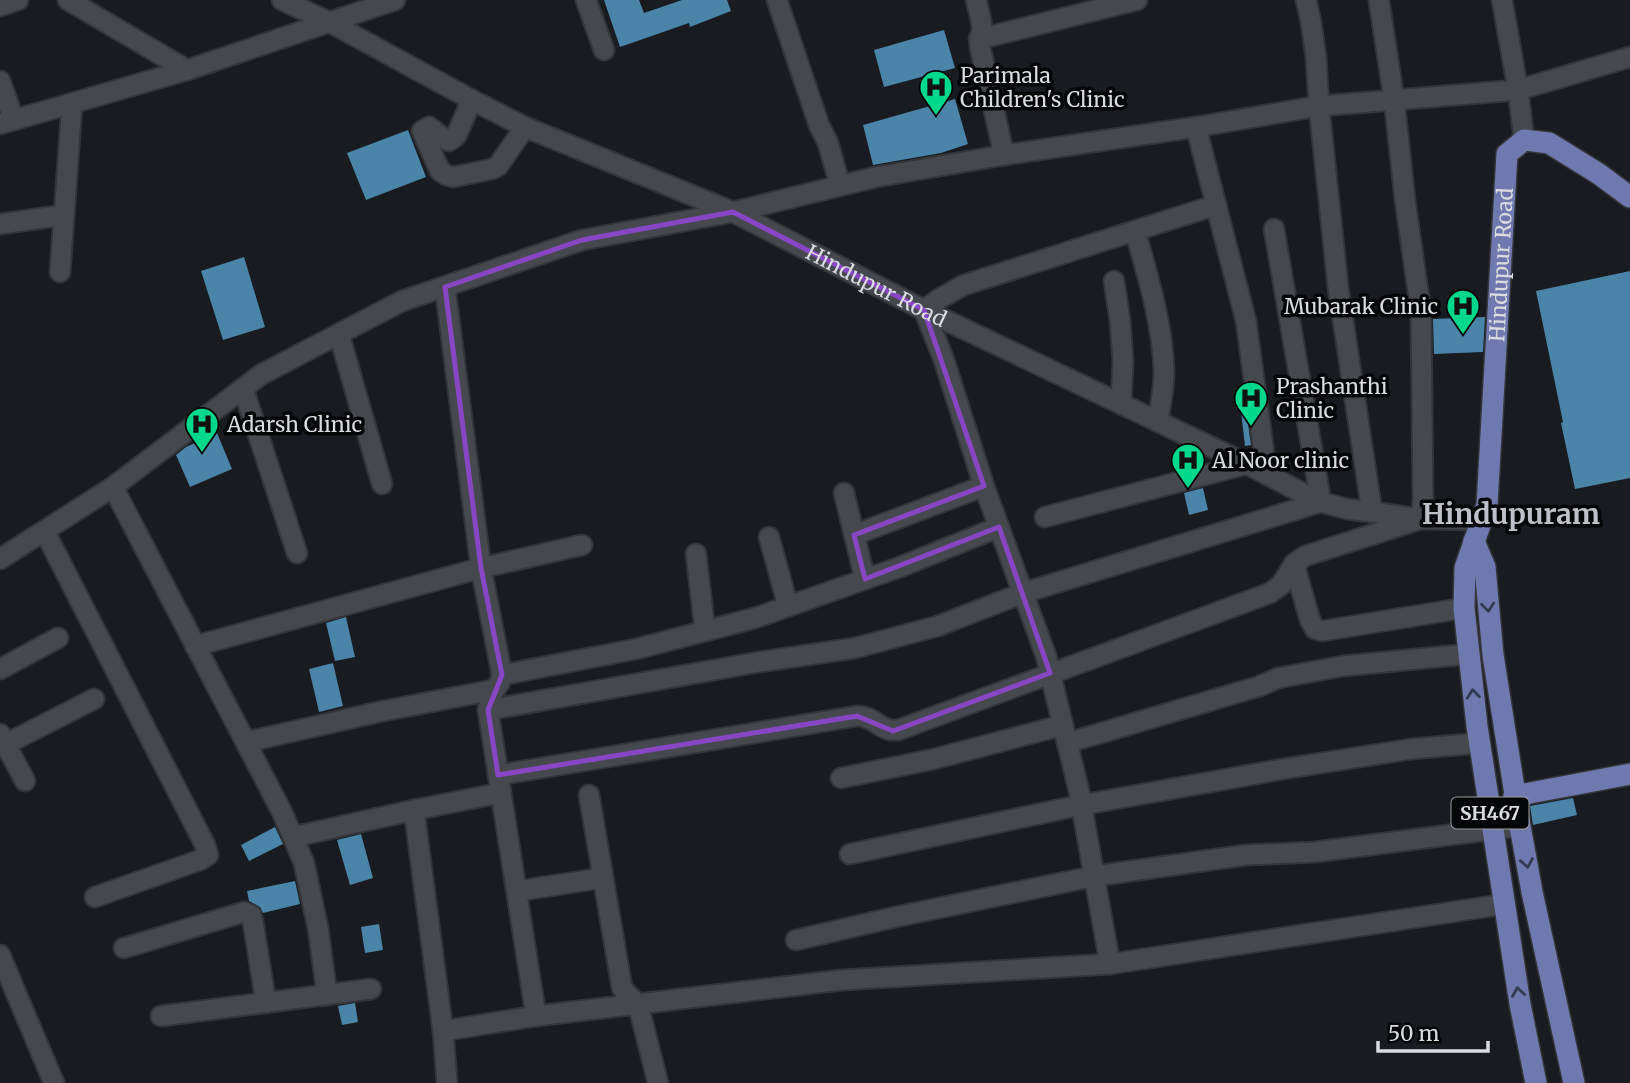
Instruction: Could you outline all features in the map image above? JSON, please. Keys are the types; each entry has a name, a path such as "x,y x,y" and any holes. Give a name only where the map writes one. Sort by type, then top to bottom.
{"main road":[{"path":"1524,140 1549,142 1630,197"},
{"name":"Hindupur Road","path":"1474,541 1487,505 1507,154 1524,140"},
{"name":"SH467","path":"1474,541 1465,568 1464,608 1479,743 1520,1004 1536,1083"},
{"name":"SH467","path":"1474,541 1485,567 1493,655 1514,796 1574,1083"},
{"path":"1514,796 1630,774"}],"street":[{"path":"0,6 18,0"},
{"path":"68,0 187,70"},
{"name":"Hindupur Road","path":"282,0 331,23 525,127 733,212 924,310 1321,502 1347,509 1421,519 1482,520"},
{"path":"0,81 7,122 187,70 395,0"},
{"path":"586,0 604,50"},
{"path":"777,0 840,185"},
{"path":"976,0 982,32 979,39 1004,155"},
{"path":"979,39 1137,0"},
{"path":"1306,0 1316,57 1338,287 1373,512"},
{"path":"1502,0 1524,140"},
{"path":"293,837 414,810 499,784 857,716 864,715 893,731 1270,593 1281,585 1294,564 1305,556 1421,519 1421,313 1379,1"},
{"path":"0,559 113,487 262,374 402,301 582,240 733,212 876,177 1004,155 1319,106 1518,90 1630,57"},
{"path":"472,100 453,140 446,140 429,127 422,131 440,171 446,175 453,177 498,166 525,127"},
{"path":"60,272 72,104"},
{"path":"1196,127 1245,321 1267,475"},
{"path":"1110,964 1081,804 1050,673 984,486 944,360 924,310 964,285 1216,205"},
{"path":"0,224 64,215"},
{"path":"488,710 746,664 855,649 937,626 1023,593 1321,502 1274,229"},
{"path":"1135,231 1153,297 1162,344 1164,377 1158,422"},
{"path":"1114,281 1121,321 1121,404"},
{"path":"445,287 498,683 488,710 536,1016"},
{"path":"339,334 382,484"},
{"path":"243,388 298,553"},
{"path":"1045,517 1247,464"},
{"path":"854,535 984,486"},
{"path":"113,487 282,812 304,863 318,928 327,995"},
{"path":"844,493 865,579"},
{"path":"246,742 498,683 755,618 900,567 999,527"},
{"path":"45,531 208,855 95,897"},
{"path":"769,537 788,606"},
{"path":"195,646 481,568 582,545"},
{"path":"696,554 705,631"},
{"path":"1294,564 1310,620 1315,629 1322,631 1464,608"},
{"path":"0,669 58,638"},
{"path":"841,778 1065,734 1260,686 1278,678 1343,666 1469,654"},
{"path":"25,781 3,738 94,699"},
{"path":"850,854 1081,804 1410,749 1479,743"},
{"path":"589,795 622,988 638,1004 658,1083"},
{"path":"414,810 443,1031 447,1083"},
{"path":"796,940 1095,876 1246,855 1315,852 1520,826"},
{"path":"517,891 603,877"},
{"path":"443,1031 536,1016 842,980 1110,964 1505,904"},
{"path":"124,948 244,912 251,915 253,922 265,1003"},
{"path":"0,955 54,1083"},
{"path":"161,1016 371,989"}],"highlighted area":[{"path":"733,212 924,310 984,486 854,535 865,579 999,527 1050,673 893,731 857,716 498,775 488,710 502,675 481,568 445,287 582,240"}],"building":[{"path":"604,0 639,0 644,13 682,0 727,0 731,11 690,27 689,23 620,47"},
{"path":"944,30 955,68 884,87 874,50"},
{"path":"955,99 968,144 941,153 873,165 863,125"},
{"path":"408,130 426,177 366,200 347,153"},
{"path":"244,257 265,327 223,340 201,271"},
{"path":"1630,271 1630,478 1575,489 1536,291"},
{"path":"1485,317 1483,352 1434,354 1433,319"},
{"path":"1246,410 1251,445 1245,446 1241,411"},
{"path":"217,433 232,469 190,487 176,455 186,447"},
{"path":"1203,488 1208,510 1189,515 1184,493"},
{"path":"346,617 355,657 335,661 326,623"},
{"path":"333,663 343,706 319,712 309,669"},
{"path":"1573,798 1577,815 1533,825 1530,806"},
{"path":"275,827 283,844 249,861 241,845"},
{"path":"361,834 373,878 350,885 337,840"},
{"path":"295,881 300,904 263,913 260,907 249,901 247,891"},
{"path":"379,924 383,950 365,953 361,927"},
{"path":"355,1003 358,1022 342,1025 338,1006"}],"place":[{"name":"Parimala Children's Clinic","path":"936,117"},
{"name":"Mubarak Clinic","path":"1463,336"},
{"name":"Prashanthi Clinic","path":"1251,428"},
{"name":"Adarsh Clinic","path":"202,454"},
{"name":"Al Noor clinic","path":"1188,490"}],"district":[{"name":"Hindupuram","path":"1511,514"}]}
